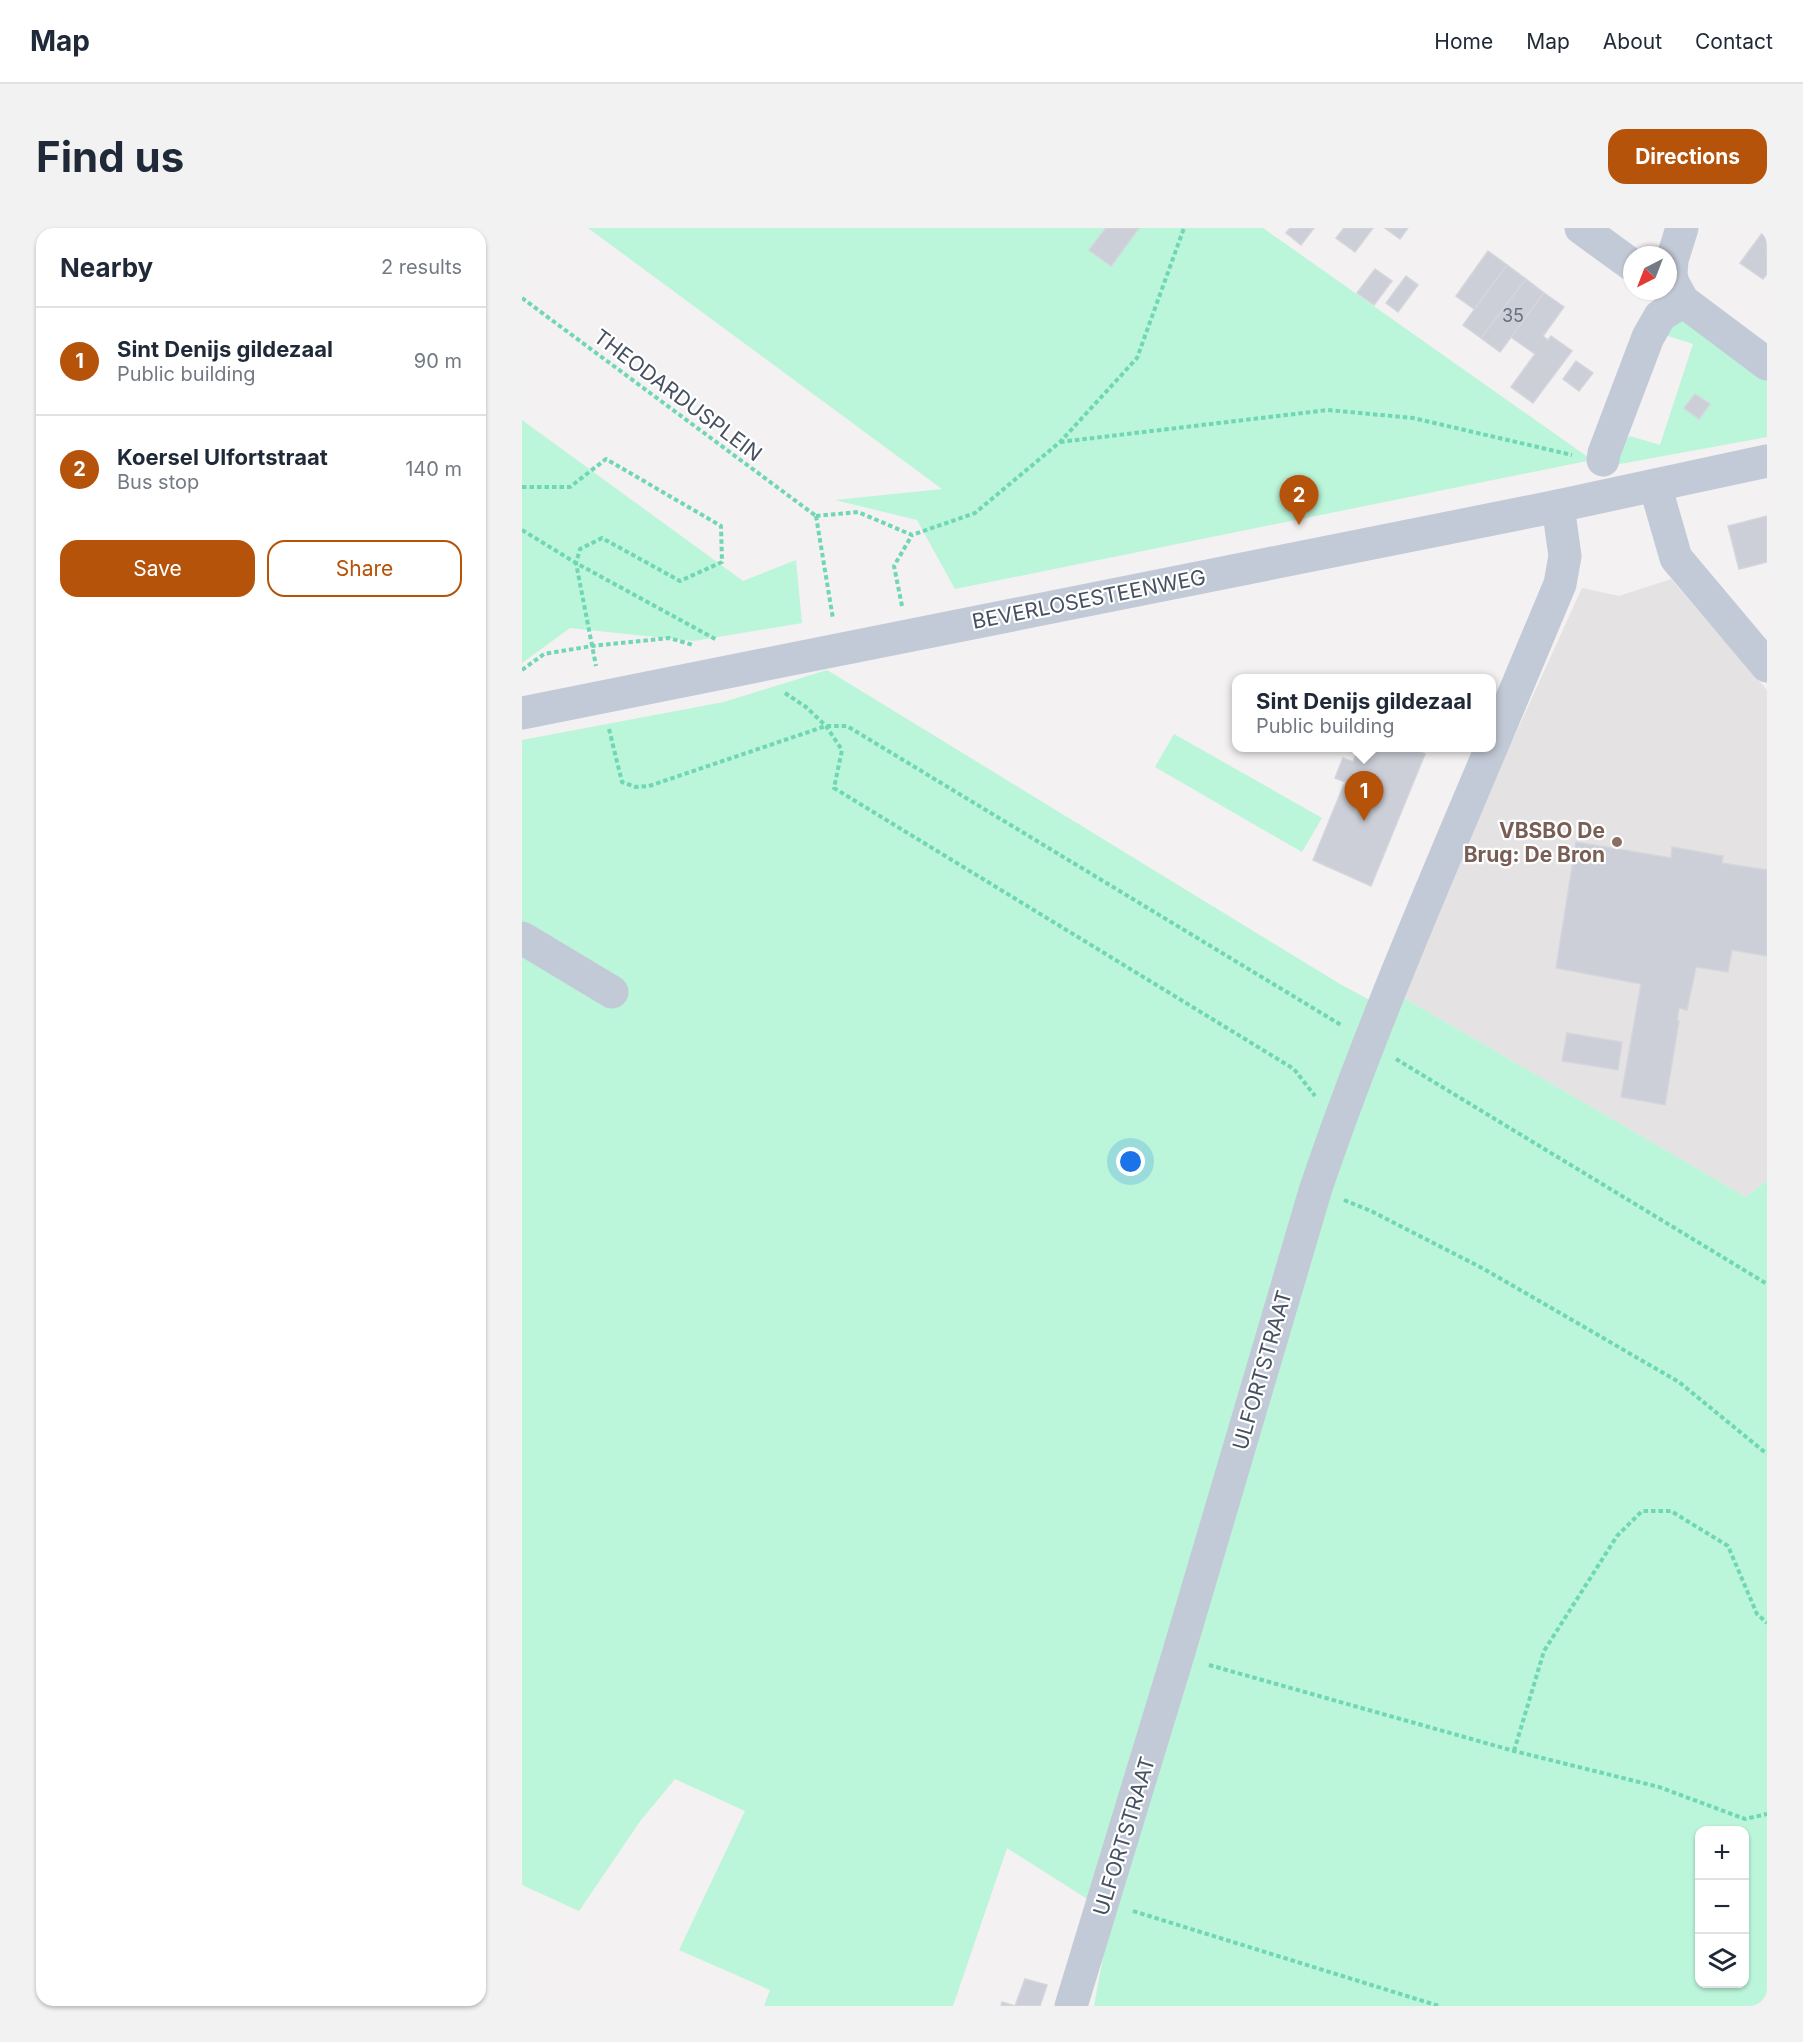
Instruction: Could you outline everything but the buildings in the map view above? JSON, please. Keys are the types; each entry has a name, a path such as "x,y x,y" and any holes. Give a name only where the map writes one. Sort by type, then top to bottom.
{"street":[{"path":"1581,228 1623,258"},
{"path":"1676,246 1682,228"},
{"path":"1677,286 1767,364"},
{"path":"1603,460 1648,337 1667,300"},
{"name":"BEVERLOSESTEENWEG","path":"522,713 1557,506 1767,461"},
{"path":"1655,485 1676,558 1767,666"},
{"name":"ULFORTSTRAAT","path":"1496,735 1560,584 1565,556 1557,506"},
{"name":"ULFORTSTRAAT","path":"1071,2006 1316,1188 1369,1042 1489,752"},
{"path":"522,938 612,992"}],"path":[{"path":"908,635 894,566 912,535 975,513 1060,442 1137,358 1184,228"},
{"name":"THEODARDUSPLEIN","path":"522,298 816,516"},
{"path":"1060,442 1328,410 1413,418 1569,455 1603,460"},
{"path":"522,487 570,487 606,459 721,526 722,562 680,581 602,538 580,549 576,563 592,646"},
{"path":"834,628 816,516 858,512 912,535"},
{"path":"522,530 576,563 722,643"},
{"path":"522,670 544,654 592,646 669,638 699,646"},
{"path":"761,664 774,677 779,690 806,707 826,726 842,750 834,788 1294,1070 1338,1125"},
{"path":"601,696 622,783 636,787 649,786 826,726 847,726 1767,1284"},
{"path":"1316,1188 1371,1211 1484,1269 1679,1382 1767,1454"},
{"path":"1514,1751 1544,1651 1617,1536 1642,1511 1671,1510 1728,1546 1757,1614 1767,1623"},
{"path":"1178,1655 1514,1751 1659,1787 1745,1819 1767,1814"},
{"path":"1104,1900 1439,2006"}],"shaded area":[{"name":"VBSBO De Brug: De Bron","path":"1671,579 1767,690 1767,1180 1746,1197 1397,994 1582,588 1619,596"}],"green space":[{"path":"588,228 1263,228 1592,460 955,589 917,520 835,500 942,489"},
{"path":"1682,320 1767,381 1767,437 1620,464 1612,462 1611,452 1630,436 1660,445 1693,344 1662,334"},
{"path":"522,420 743,581 796,560 802,623 694,641 570,628 522,663"},
{"path":"827,670 1340,984 1390,1011 1397,994 1746,1197 1767,1180 1767,2006 1094,2006 1111,1914 1007,1848 953,2006 764,2006 770,1990 679,1950 745,1811 675,1779 641,1820 579,1911 522,1885 522,740 724,702"},
{"path":"1174,734 1322,818 1302,852 1155,767"}],"place":[{"name":"Koersel Ulfortstraat","path":"1299,525"},
{"name":"Sint Denijs gildezaal","path":"1364,821"},
{"name":"VBSBO De Brug: De Bron","path":"1617,842"}]}
